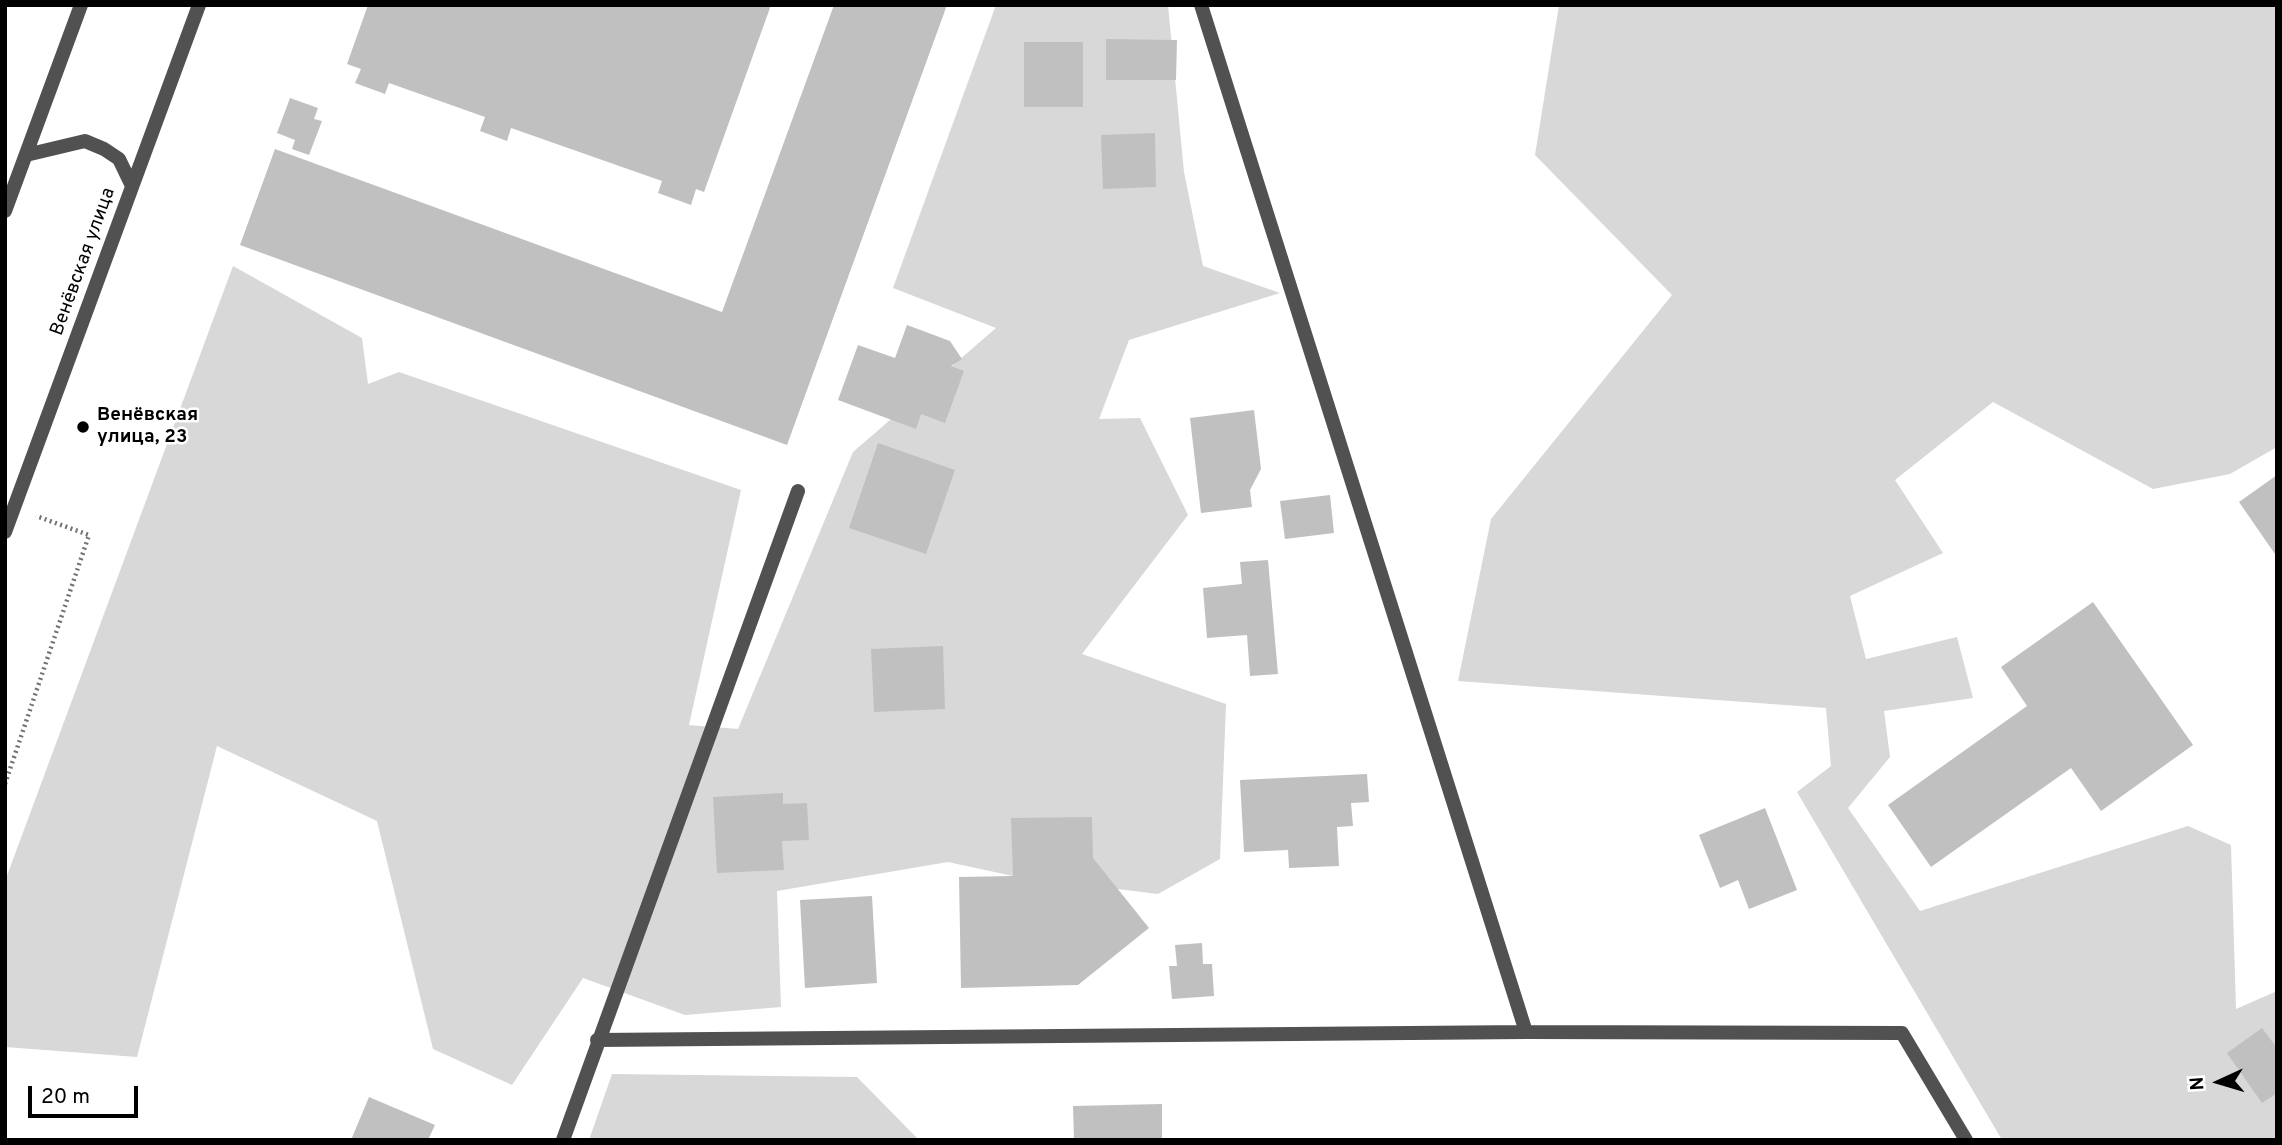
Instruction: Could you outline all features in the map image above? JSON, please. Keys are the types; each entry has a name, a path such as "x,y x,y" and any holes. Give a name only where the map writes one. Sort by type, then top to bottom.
{"street":[{"path":"5,211 81,5"},
{"name":"Венёвская улица","path":"5,532 199,5"},
{"path":"1201,5 1526,1032"},
{"path":"26,155 85,141 119,159 132,186"},
{"path":"563,1140 798,491"},
{"path":"597,1041 1526,1032 1902,1033 1966,1140"}],"path":[{"path":"5,784 89,534 14,509"}],"shaded area":[{"path":"996,5 1168,5 1184,172 1203,266 1280,293 1129,340 1099,419 1140,418 1188,515 1082,654 1226,704 1220,859 1158,894 1013,876 948,862 777,891 781,1007 685,1015 583,978 512,1085 433,1049 377,821 217,746 137,1057 5,1047 5,881 233,266 362,338 368,384 399,372 741,490 689,725 738,729 853,452 996,328 893,288"},
{"path":"1559,5 2277,5 2277,447 2230,474 2153,489 1993,402 1895,480 1943,553 1850,596 1866,659 1957,637 1973,698 1884,711 1890,757 1848,808 1920,911 2188,826 2231,845 2236,1009 2277,991 2277,1140 2002,1140 1797,792 1831,766 1826,708 1458,681 1491,519 1672,295 1535,155"},
{"path":"612,1074 857,1077 919,1140 589,1140"}],"building":[{"path":"368,5 771,5 704,192 696,189 691,205 658,193 662,181 511,128 507,141 480,131 485,117 389,83 385,94 355,83 361,69 347,64"},
{"path":"834,5 947,5 787,445 240,245 275,149 722,312"},
{"path":"1106,39 1177,40 1176,80 1106,80"},
{"path":"1024,42 1083,42 1083,107 1024,107"},
{"path":"290,98 318,108 314,119 322,121 309,155 292,149 295,140 277,133"},
{"path":"1155,133 1156,187 1103,189 1101,135"},
{"path":"907,325 950,341 962,359 951,366 964,371 945,423 921,414 916,429 838,400 858,345 895,358"},
{"path":"1254,410 1261,469 1250,490 1252,507 1201,513 1190,418"},
{"path":"878,443 955,470 926,554 849,528"},
{"path":"2277,475 2277,557 2239,502"},
{"path":"1330,495 1334,533 1285,539 1280,501"},
{"path":"1268,560 1278,674 1250,676 1247,635 1207,638 1203,588 1242,584 1240,562"},
{"path":"2093,602 2193,745 2101,811 2071,768 1931,867 1888,805 2027,706 2001,667"},
{"path":"943,646 945,709 874,712 871,649"},
{"path":"1367,774 1369,802 1351,803 1353,826 1337,827 1339,866 1289,868 1288,850 1244,852 1240,780"},
{"path":"783,793 783,804 807,803 809,840 782,841 784,870 717,873 713,797"},
{"path":"1765,808 1797,890 1749,909 1738,880 1720,888 1699,835"},
{"path":"1092,817 1093,858 1149,928 1078,985 961,988 959,877 1013,876 1011,818"},
{"path":"872,896 877,983 805,988 800,900"},
{"path":"1202,943 1203,964 1212,964 1214,996 1172,999 1169,966 1177,966 1175,945"},
{"path":"2262,1028 2277,1048 2277,1093 2262,1103 2227,1053"},
{"path":"369,1097 435,1125 428,1140 351,1140"},
{"path":"1162,1104 1162,1140 1074,1140 1073,1106"}],"place":[{"name":"Венёвская улица, 23","path":"83,427"}]}
